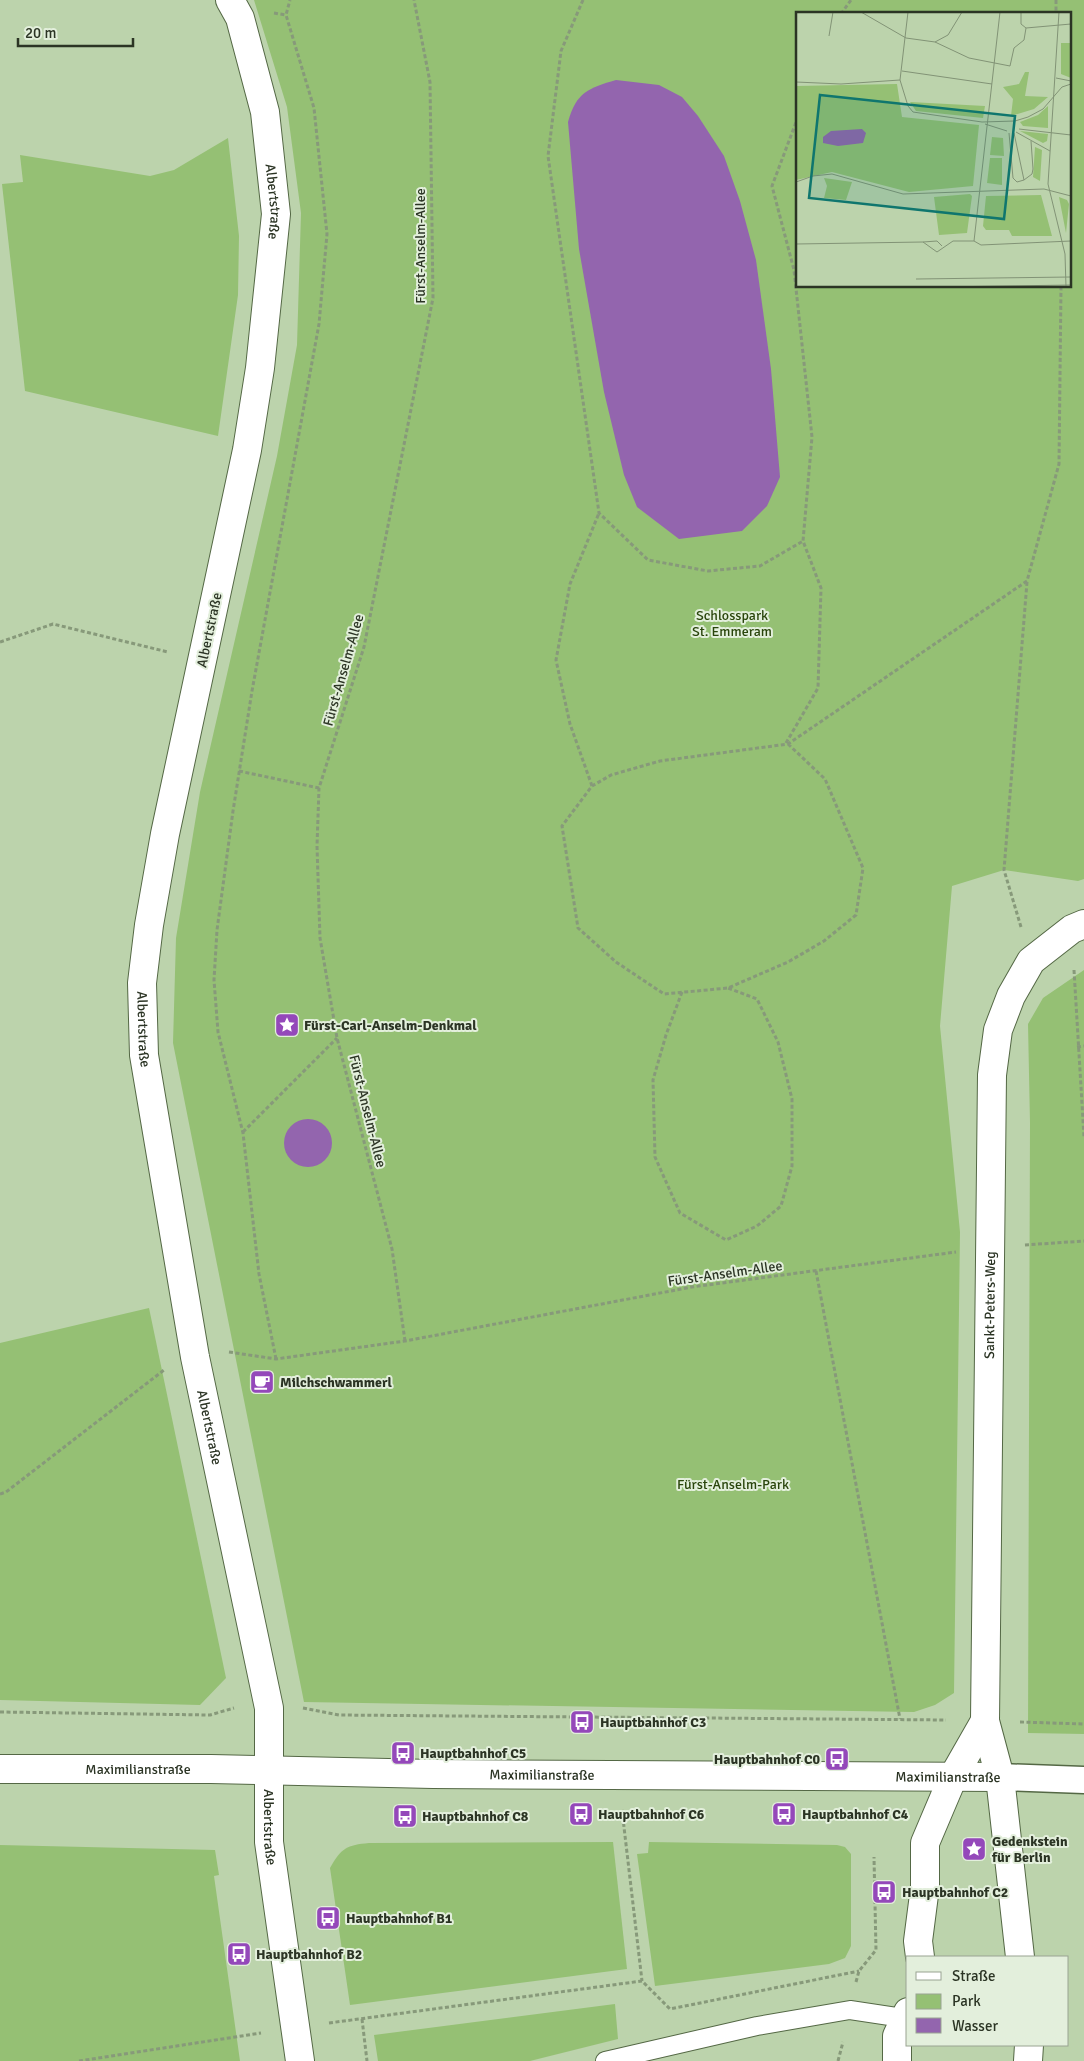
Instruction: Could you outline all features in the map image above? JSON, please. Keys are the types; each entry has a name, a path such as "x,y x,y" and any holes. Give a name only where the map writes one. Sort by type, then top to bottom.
{"street":[{"name":"Albertstraße","path":"230,0 240,18 265,112 276,214 261,358 247,450 165,834 149,925 142,983 144,1055 195,1357 269,1708 269,1842 300,2061"},
{"name":"Sankt-Peters-Weg","path":"1020,1956 1000,1777 985,1721 992,1075 998,1030 1011,996 1031,961 1078,927"},
{"name":"Sankt-Peters-Weg","path":"920,1956 918,1940 925,1887 925,1843 952,1777 985,1721"},
{"name":"Maximilianstraße","path":"0,1769 268,1770 432,1774 1000,1777 1084,1780"},
{"path":"897,2061 897,2036 905,2015"},
{"path":"1028,2061 1029,2046"}],"lane":[{"path":"605,2061 757,2026 850,2010 905,2015"}],"path":[{"path":"276,1359 260,1274 243,1133 218,1032 214,980 217,930 239,771 320,324 327,234 314,108 286,14 290,0"},
{"name":"Fürst-Anselm-Allee","path":"405,1341 392,1249 337,1038 320,938 317,846 319,788 364,647 433,298 430,82 414,0"},
{"path":"582,0 561,50 548,156 598,513 570,584 556,660 570,724 592,786"},
{"path":"842,12 851,0"},
{"path":"787,744 818,688 821,588 803,541 812,437 794,270 772,186 796,122"},
{"path":"1031,961 1004,870 1027,581 1059,464 1061,288"},
{"path":"598,513 648,560 708,571 760,566 803,541"},
{"path":"787,744 825,779 860,860 863,868 856,915 824,941 788,962 728,988 664,994 616,962 578,928 562,826 592,786 611,775 660,761 787,744 1027,581"},
{"path":"0,642 52,624 202,661"},
{"path":"239,771 319,788"},
{"path":"1078,927 1077,1047 1084,1136"},
{"path":"682,992 666,1035 653,1080 655,1157 680,1213 726,1240 757,1226 781,1206 792,1166 792,1099 778,1042 757,999 728,988"},
{"path":"243,1133 337,1038"},
{"path":"1077,1047 1084,1046"},
{"name":"Fürst-Anselm-Allee","path":"231,1352 276,1359 405,1341 692,1288 990,1247 1084,1241"},
{"path":"816,1271 900,1719"},
{"path":"0,1494 6,1492 162,1371 195,1357"},
{"path":"0,1712 210,1715 232,1708 303,1708 339,1715 900,1719 1084,1724"},
{"path":"624,1831 642,1982 670,2010 859,1971"},
{"path":"838,2061 859,1971 876,1950 874,1856"},
{"path":"79,2061 296,2028 642,1982"},
{"path":"362,2019 368,2061"}],"green space":[{"path":"254,0 1084,0 1084,879 1078,881 1004,870 952,886 940,1026 960,1232 954,1693 935,1705 914,1712 304,1702 173,1043 176,938 200,792 277,456 297,345 301,213 287,107"},
{"path":"228,138 239,236 238,295 218,436 25,391 2,184 23,182 20,155 150,176 174,170"},
{"path":"1084,970 1084,1734 1028,1733 1030,1123 1028,1024 1043,998"},
{"path":"149,1308 226,1678 200,1705 0,1700 0,1343"},
{"path":"613,1842 627,1969 350,2005 330,1868 345,1849 369,1843"},
{"path":"649,1842 837,1845 845,1847 851,1854 851,1946 845,1958 829,1964 655,1986 637,1854 648,1853"},
{"path":"0,1845 215,1850 219,1875 214,1876 240,2061 0,2061"},
{"path":"615,2004 618,2039 530,2061 378,2061 374,2035"}],"water":[{"path":"616,80 659,85 682,97 698,116 724,156 740,201 756,260 771,369 780,477 767,506 742,531 679,539 637,507 624,475 604,392 579,249 568,122 575,104 585,93"},
{"path":"303,1119 313,1119 325,1126 332,1138 332,1148 325,1160 313,1167 303,1167 295,1163 288,1156 284,1148 284,1138 288,1130 295,1123"}],"place":[{"name":"Fürst-Carl-Anselm-Denkmal","path":"287,1025"},
{"name":"Milchschwammerl","path":"262,1382"},
{"name":"Hauptbahnhof C3","path":"582,1722"},
{"name":"Hauptbahnhof C5","path":"403,1753"},
{"name":"Hauptbahnhof C0","path":"837,1759"},
{"name":"Hauptbahnhof C6","path":"581,1814"},
{"name":"Hauptbahnhof C4","path":"784,1814"},
{"name":"Hauptbahnhof C8","path":"405,1816"},
{"name":"Gedenkstein für Berlin","path":"974,1849"},
{"name":"Hauptbahnhof C2","path":"884,1892"},
{"name":"Hauptbahnhof B1","path":"328,1918"},
{"name":"Hauptbahnhof B2","path":"239,1954"}],"park label":[{"name":"Schlosspark St. Emmeram","path":"732,624"},
{"name":"Fürst-Anselm-Park","path":"733,1484"}]}
